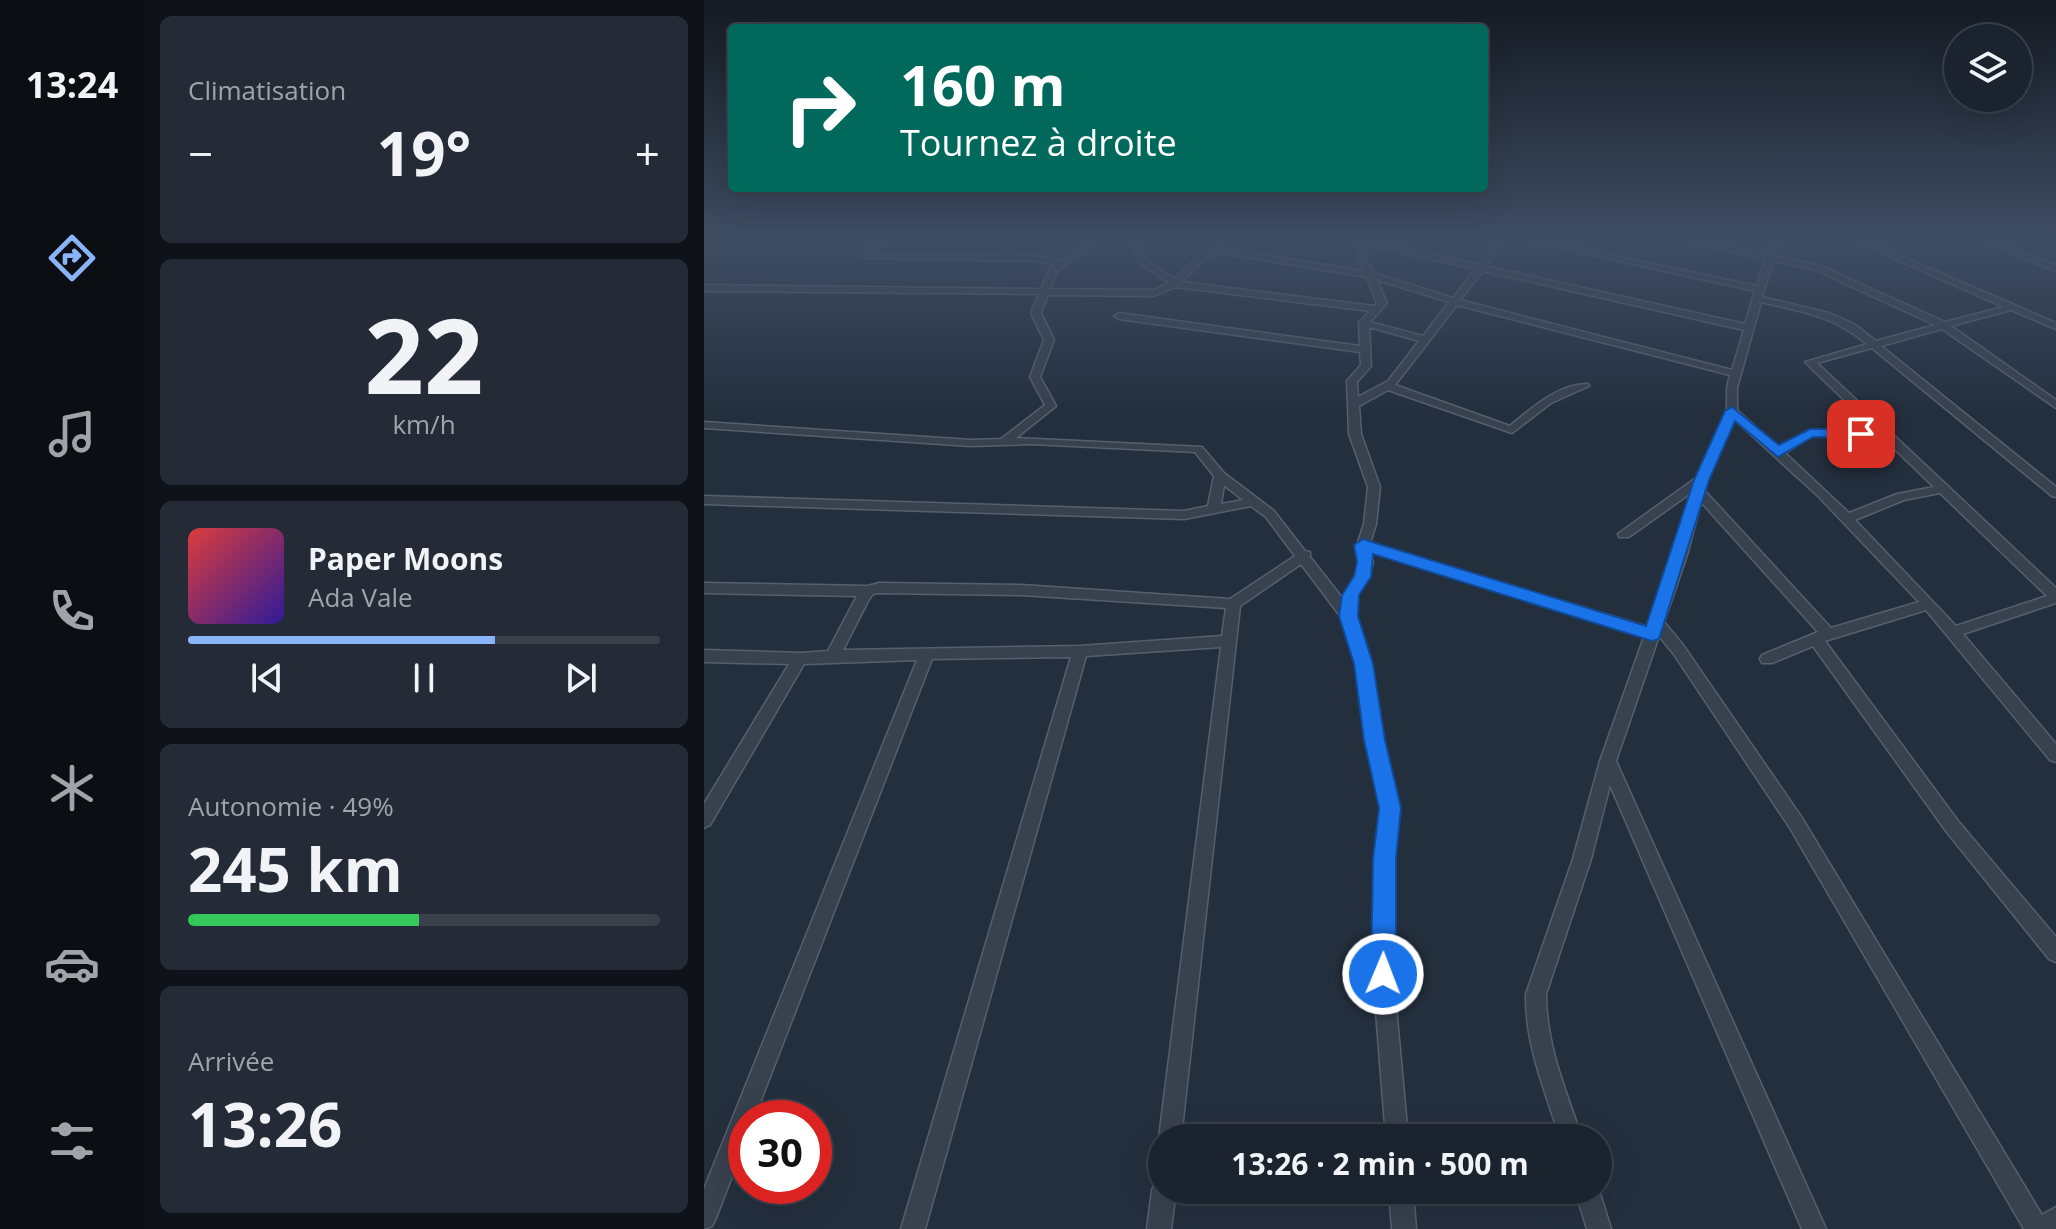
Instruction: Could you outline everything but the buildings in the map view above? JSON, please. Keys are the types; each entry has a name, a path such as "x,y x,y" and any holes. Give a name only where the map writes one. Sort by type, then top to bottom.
{"street":[{"path":"1005,441 1051,406 1035,377 1049,340 1036,313 1041,298"},
{"path":"1291,298 1375,309"},
{"path":"1348,616 1350,595 1362,577 1366,562 1363,545 1370,524 1374,487 1355,434 1352,381 1366,366 1364,323 1382,303 1379,298"},
{"path":"1446,298 1737,374"},
{"path":"1352,405 1387,386 1456,298"},
{"path":"1607,298 1750,328"},
{"path":"1567,1124 1539,1033 1536,994 1582,859 1608,761 1700,485 1732,411 1732,388 1759,298"},
{"path":"1774,298 1851,326 2056,493"},
{"path":"1885,298 1943,325 2056,405"},
{"path":"1992,298 2054,326"},
{"path":"1954,632 2056,597 1810,362 2012,307"},
{"path":"2039,318 2056,311"},
{"path":"1119,316 1366,350"},
{"path":"1364,323 1425,340"},
{"path":"1387,386 1512,430 1547,401 1584,386"},
{"path":"1732,411 1848,518 1954,632 2056,755"},
{"path":"704,425 971,443 1005,441 1190,447 1203,452 1220,476 1270,514 1305,555 1348,616 1364,664 1374,740 1390,808 1385,859 1383,974 1396,1124"},
{"path":"1778,452 1810,433 1868,433 1875,426"},
{"path":"1214,509 1220,476"},
{"path":"1624,534 1700,485"},
{"path":"1700,485 1822,636 1952,826 2056,952"},
{"path":"1848,518 1901,497 1942,489"},
{"path":"704,500 1184,515 1252,502"},
{"path":"1363,545 1654,629 1678,649 1796,823 2039,1229 2056,1219"},
{"path":"704,588 1021,590 1233,604 1305,555"},
{"path":"833,656 868,591"},
{"path":"1172,1124 1233,604"},
{"path":"1767,659 1822,636 1929,604"},
{"path":"704,656 751,654 798,661 833,656 1080,651 1230,641"},
{"path":"913,1229 1080,651"},
{"path":"704,1218 927,654"},
{"path":"704,820 798,661"},
{"path":"1608,761 1814,1229"},
{"path":"1159,1229 1162,1204"},
{"path":"1402,1204 1404,1229"},
{"path":"1591,1204 1599,1229"}],"route":[{"path":"1383,974 1385,859 1390,808 1374,740 1364,664 1348,616 1350,595 1362,577 1366,562 1363,545 1652,634 1680,555 1701,480 1732,411 1778,452 1810,433 1861,434"}]}
